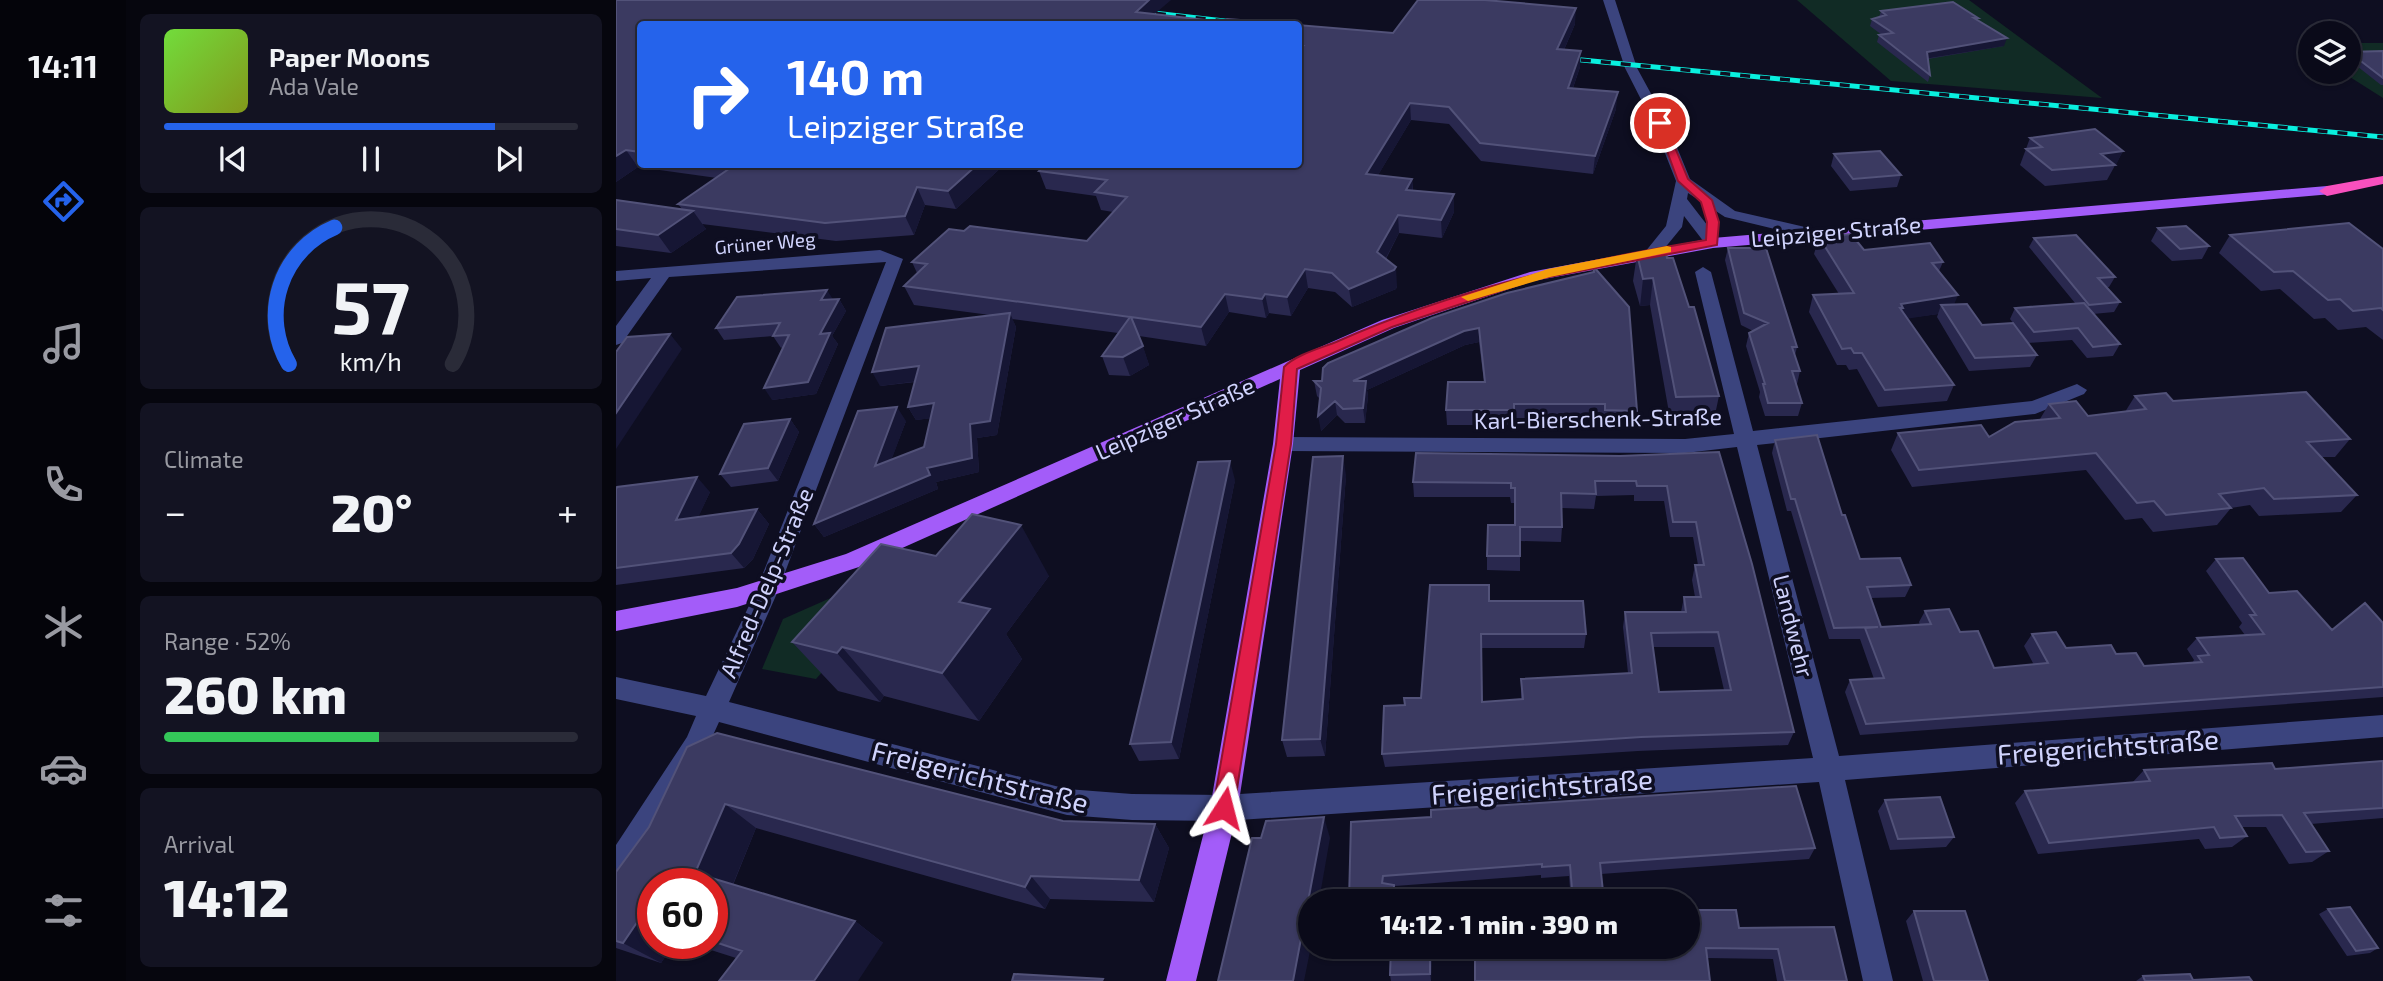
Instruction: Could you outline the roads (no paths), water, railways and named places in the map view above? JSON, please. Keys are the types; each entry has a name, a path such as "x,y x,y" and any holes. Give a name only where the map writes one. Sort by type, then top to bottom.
{"highway":[{"path":"2327,191 2383,183"}],"main road":[{"name":"Leipziger Straße","path":"616,621 675,613 767,591 869,555 1388,324 1530,277 1653,252 1713,243 2327,191"},
{"path":"1181,981 1224,808 1283,444 1291,367"}],"street":[{"path":"1609,0 1631,68 1660,123 1684,181 1706,200 1743,218 1812,233"},
{"path":"1653,252 1675,227 1684,181"},
{"path":"1679,199 1713,243"},
{"path":"1706,200 1713,222 1713,243"},
{"name":"Grüner Weg","path":"616,276 880,256 895,259 889,280"},
{"path":"616,339 664,272"},
{"name":"Landwehr","path":"1703,272 1829,769 1878,981"},
{"name":"Alfred-Delp-Straße","path":"616,872 696,745 713,709 767,591 889,280"},
{"name":"Karl-Bierschenk-Straße","path":"1283,444 1677,446 2035,407 2077,390"},
{"path":"616,688 713,709"},
{"name":"Freigerichtstraße","path":"713,709 1067,802 1094,806 1224,808 1829,769 2383,726"}],"railway":[{"path":"1136,11 1224,21"},
{"path":"1561,58 2383,137"}]}
